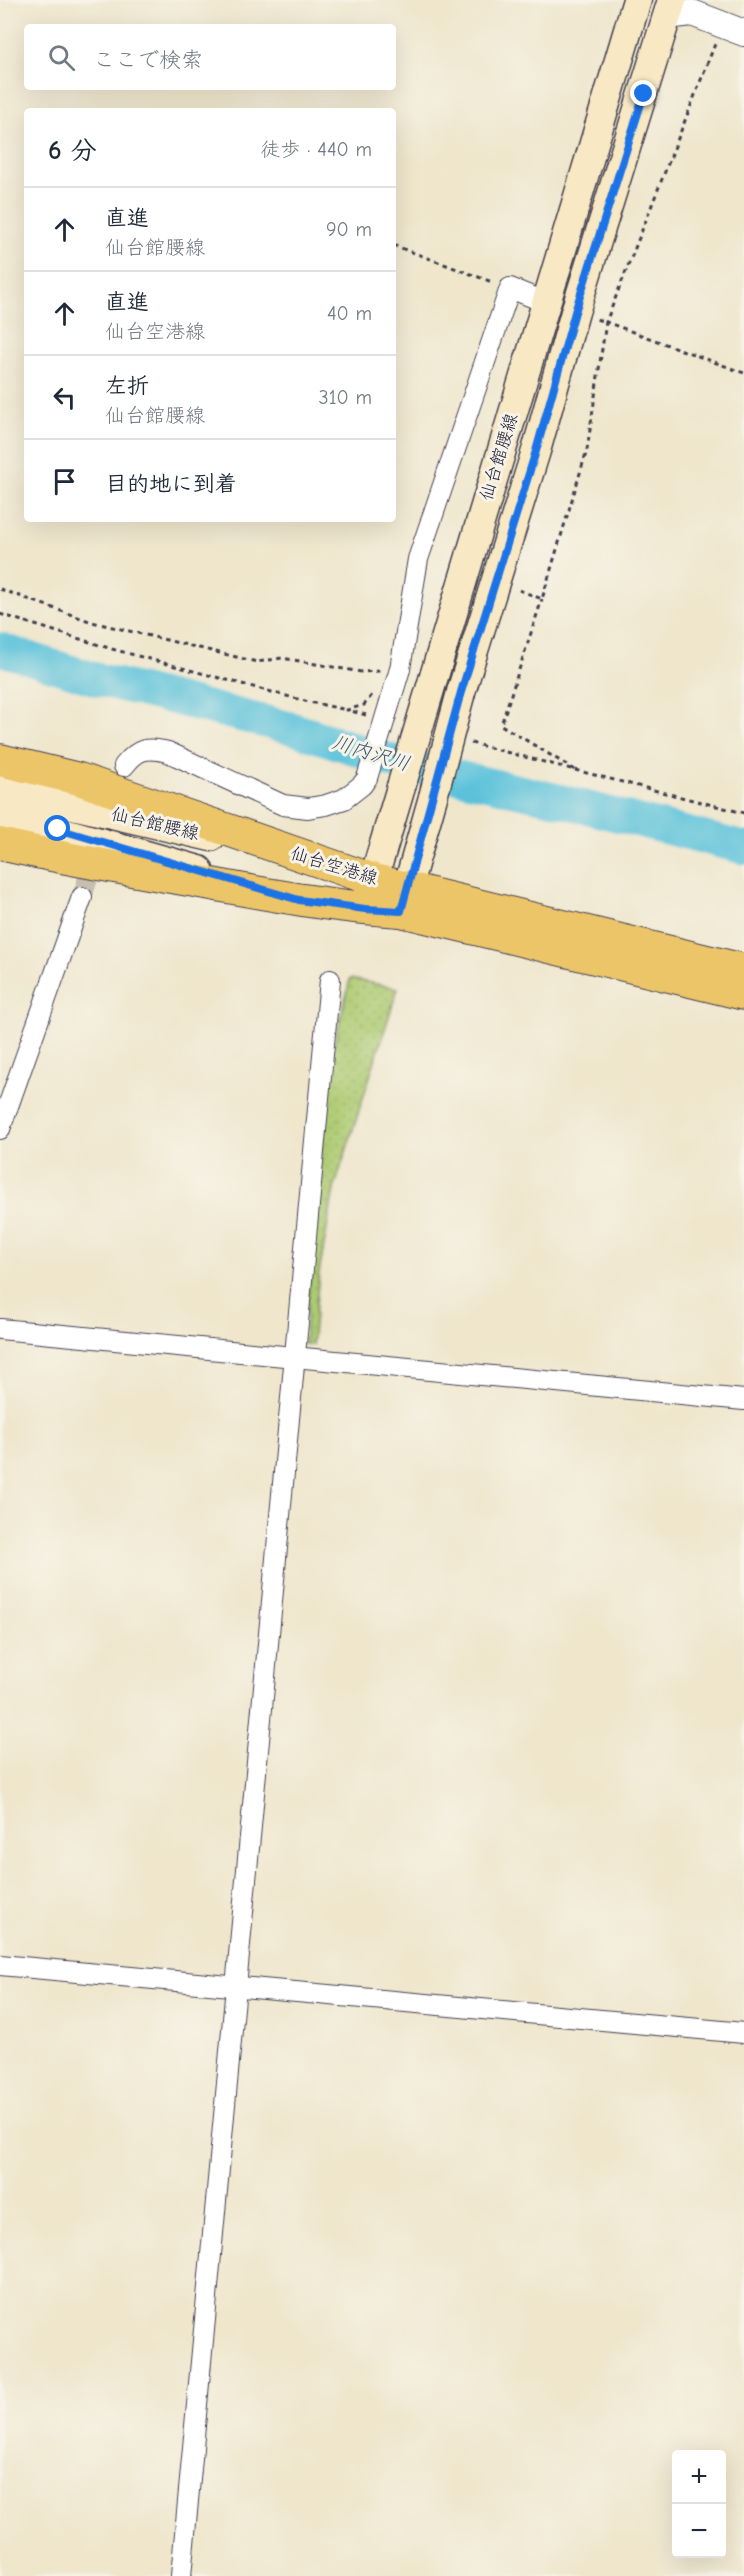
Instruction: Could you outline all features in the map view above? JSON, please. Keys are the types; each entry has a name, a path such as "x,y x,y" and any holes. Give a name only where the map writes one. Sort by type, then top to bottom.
{"main road":[{"name":"仙台館腰線","path":"369,894 503,441 547,303 631,2 678,7 575,312 536,451 461,692 403,899"},
{"name":"仙台空港線","path":"0,760 79,779 309,860 369,894"},
{"name":"仙台館腰線","path":"0,788 309,860"},
{"name":"仙台館腰線","path":"0,814 299,900"},
{"name":"仙台空港線","path":"0,844 53,856 299,900 369,894 403,899 744,970"},
{"name":"仙台空港線","path":"403,899 744,994"}],"street":[{"path":"678,7 733,29"},
{"path":"124,766 140,750 150,747 168,752 283,805 308,808 344,799 362,785 367,778 418,559 510,288 547,303"},
{"path":"0,1129 82,897"},
{"path":"181,2576 330,980"},
{"path":"0,1329 744,1400"},
{"path":"0,1965 744,2033"}],"path":[{"path":"519,590 542,599 587,450 606,322 733,29"},
{"path":"396,246 510,288"},
{"path":"575,312 744,373"},
{"path":"0,589 92,622 257,662 282,658 361,672 393,670"},
{"path":"0,614 112,649 305,701 347,710"},
{"path":"575,771 744,813"}],"green space":[{"path":"350,979 398,988 334,1189 319,1273 312,1345 304,1344 329,1066"}],"waterway":[{"name":"川内沢川","path":"0,649 92,678 294,729 402,764 550,798 744,848"}],"tunnel":[{"path":"82,897 96,854"}],"route":[{"path":"58,829 299,900 365,909 401,911 461,692 536,451 575,312 644,94"}]}
